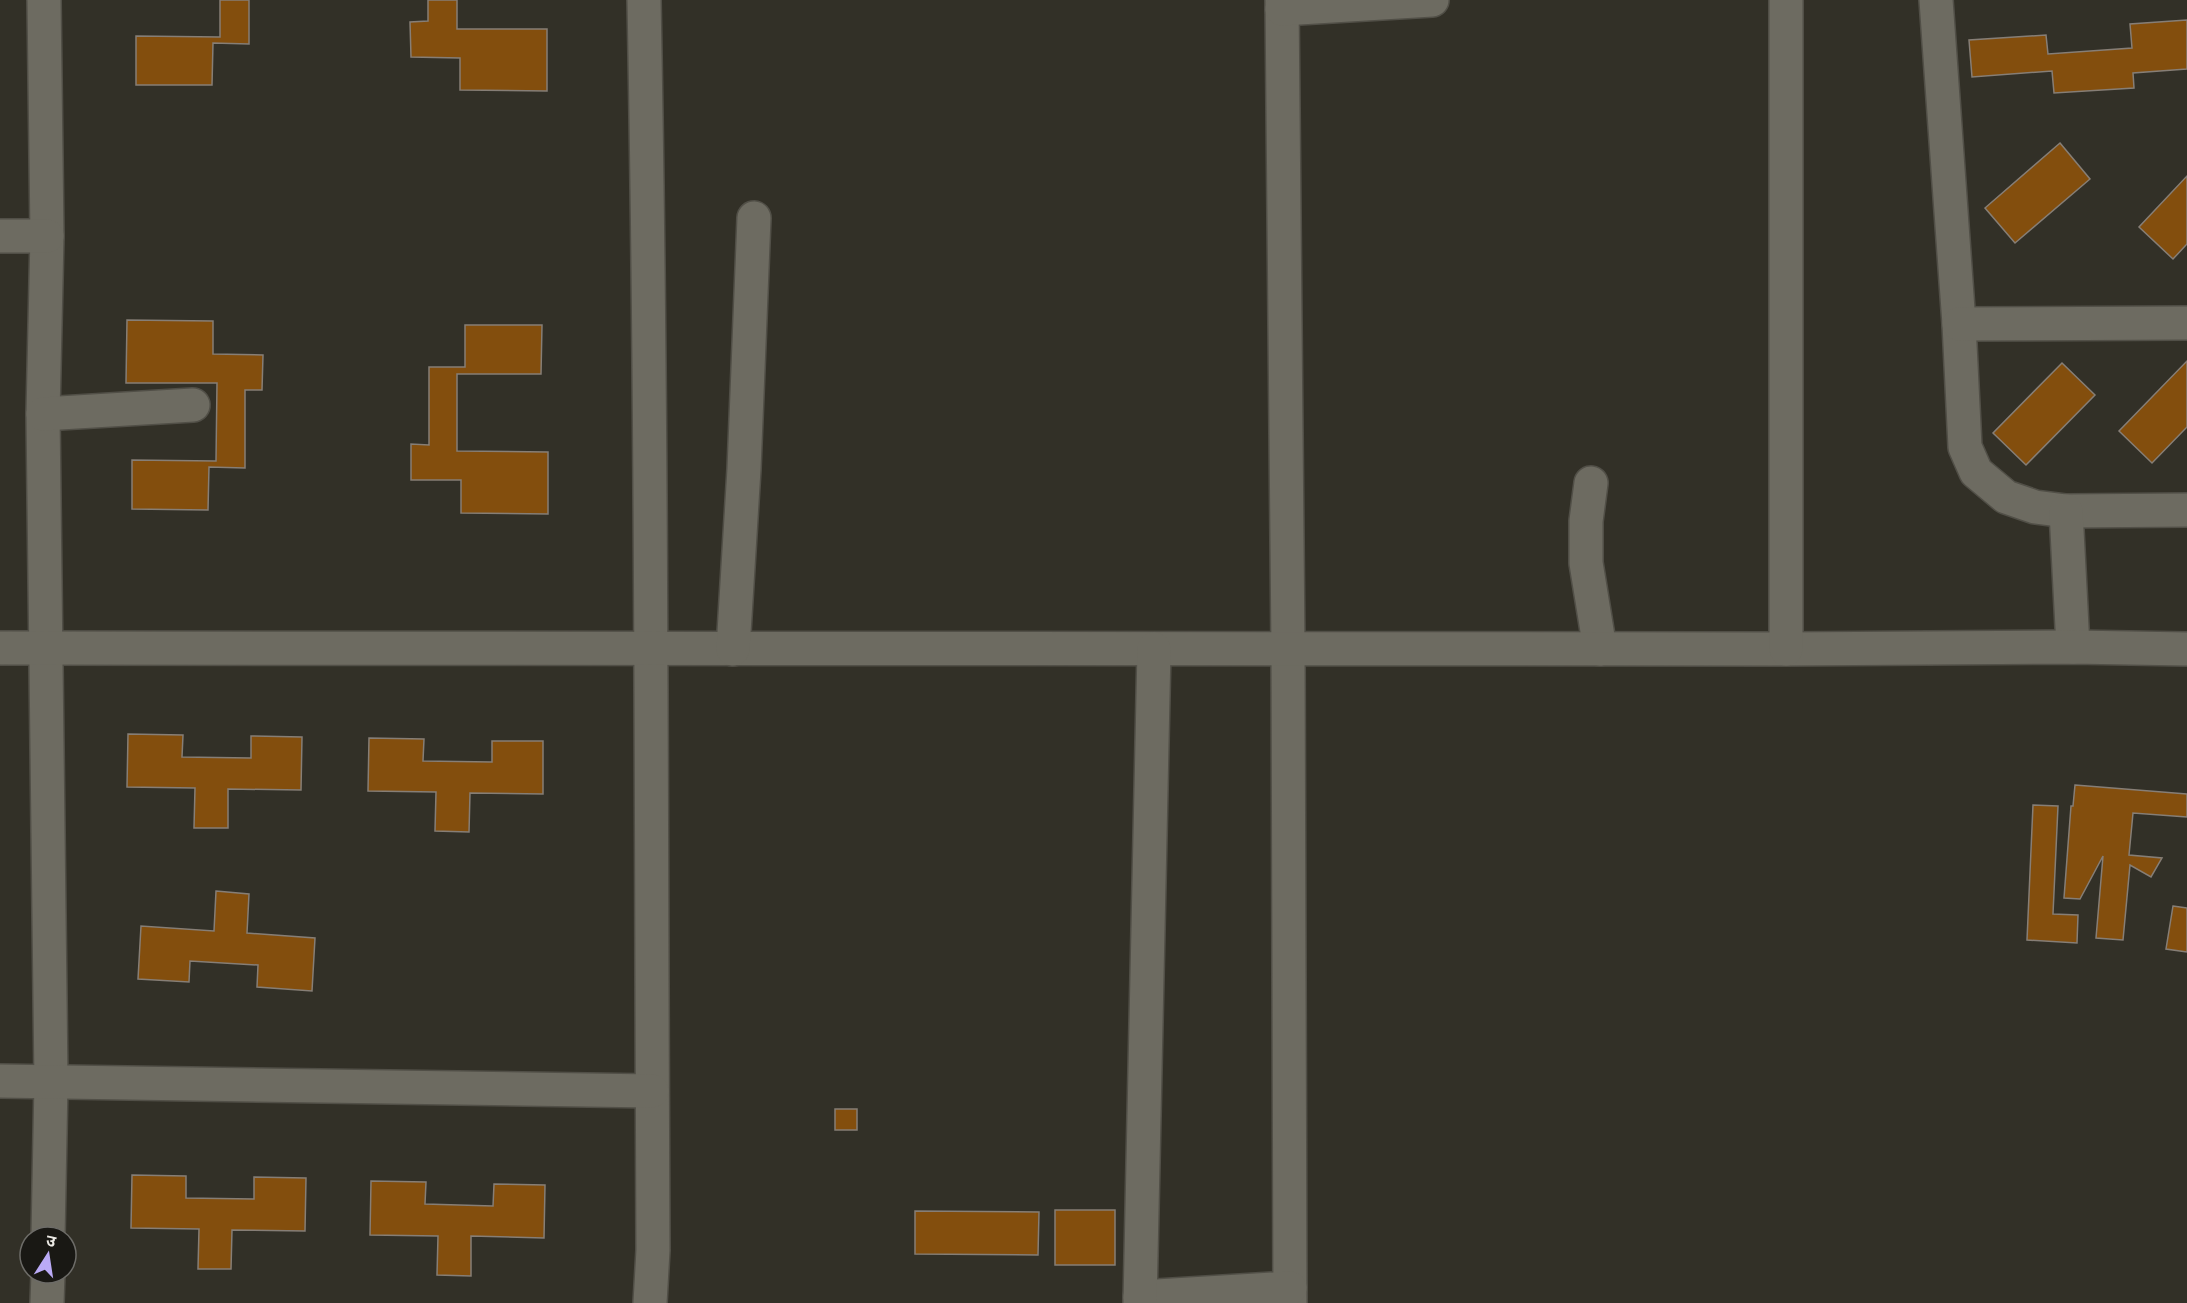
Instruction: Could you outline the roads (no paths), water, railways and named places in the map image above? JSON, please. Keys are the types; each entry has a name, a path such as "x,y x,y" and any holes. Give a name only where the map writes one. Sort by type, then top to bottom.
{"street":[{"path":"44,0 47,236 44,414 51,1082 48,1225"},
{"path":"644,0 649,268 651,649 653,1250 650,1303"},
{"path":"1154,649 1140,1300 1290,1296 1288,649 1282,4 1432,0"},
{"path":"1786,0 1786,650"},
{"path":"1936,0 1959,324 1965,447 1976,472 2006,497 2035,507 2066,511 2187,510"},
{"path":"733,649 744,469 754,218"},
{"path":"0,236 47,236"},
{"path":"1959,324 2187,322"},
{"path":"44,414 193,405"},
{"path":"1591,483 1586,521 1586,563 1599,649"},
{"path":"2066,511 2073,648"},
{"path":"0,648 2187,649"},
{"path":"0,1081 652,1090"},
{"path":"47,1303 48,1285"}]}
